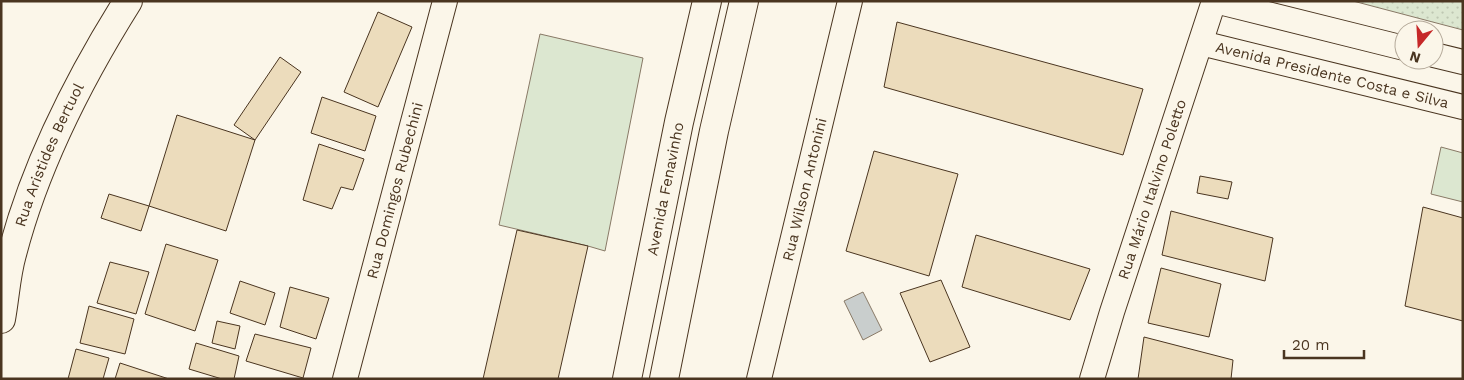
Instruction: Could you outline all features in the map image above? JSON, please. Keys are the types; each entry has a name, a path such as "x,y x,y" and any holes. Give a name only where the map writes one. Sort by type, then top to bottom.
{"street":[{"name":"Rua Aristides Bertuol","path":"1,319 11,256 33,184 65,114 128,1"},
{"name":"Rua Domingos Rubechini","path":"345,379 444,1"},
{"name":"Avenida Fenavinho","path":"626,379 679,122 707,1"},
{"path":"664,379 714,131 744,1"},
{"name":"Rua Wilson Antonini","path":"759,379 850,1"},
{"path":"1215,1 1394,46"},
{"name":"Rua Mário Italvino Poletto","path":"1092,379 1115,303 1215,1"},
{"name":"Avenida Presidente Costa e Silva","path":"1201,43 1463,107"},
{"path":"1444,57 1463,62"},
{"path":"679,122 714,131"},
{"path":"638,326 673,332"}],"green space":[{"path":"1353,1 1463,1 1463,30 1444,25 1444,20 1425,20"},
{"path":"540,34 643,58 605,251 499,225"},
{"path":"1441,147 1463,153 1463,202 1431,194"}],"shaded area":[{"path":"863,292 882,330 863,340 844,301"}],"building":[{"path":"378,12 412,27 378,107 344,92"},
{"path":"897,22 1143,89 1123,155 884,87"},
{"path":"280,57 301,72 255,140 234,125"},
{"path":"322,97 376,116 365,151 311,133"},
{"path":"177,115 255,140 226,231 149,206"},
{"path":"319,144 364,159 353,190 341,187 332,209 303,200"},
{"path":"874,151 958,174 929,276 846,251"},
{"path":"1200,176 1232,182 1228,199 1197,193"},
{"path":"109,194 149,206 141,231 101,218"},
{"path":"1423,207 1463,218 1463,321 1405,306"},
{"path":"1171,211 1273,238 1265,281 1162,255"},
{"path":"517,230 588,246 558,379 483,379"},
{"path":"976,235 1090,269 1070,320 962,287"},
{"path":"166,244 218,260 195,331 145,314"},
{"path":"110,262 149,272 136,314 97,303"},
{"path":"1161,268 1221,284 1209,337 1148,323"},
{"path":"941,280 970,347 930,362 900,293"},
{"path":"240,281 275,293 265,325 230,313"},
{"path":"290,287 329,298 316,339 280,327"},
{"path":"89,306 134,319 125,354 80,343"},
{"path":"217,321 240,326 235,349 212,343"},
{"path":"255,334 311,348 303,378 246,361"},
{"path":"1144,337 1233,360 1231,379 1138,379"},
{"path":"196,343 239,356 234,379 222,379 189,369"},
{"path":"76,349 109,358 103,379 68,379"},
{"path":"120,363 169,379 115,379"}]}
